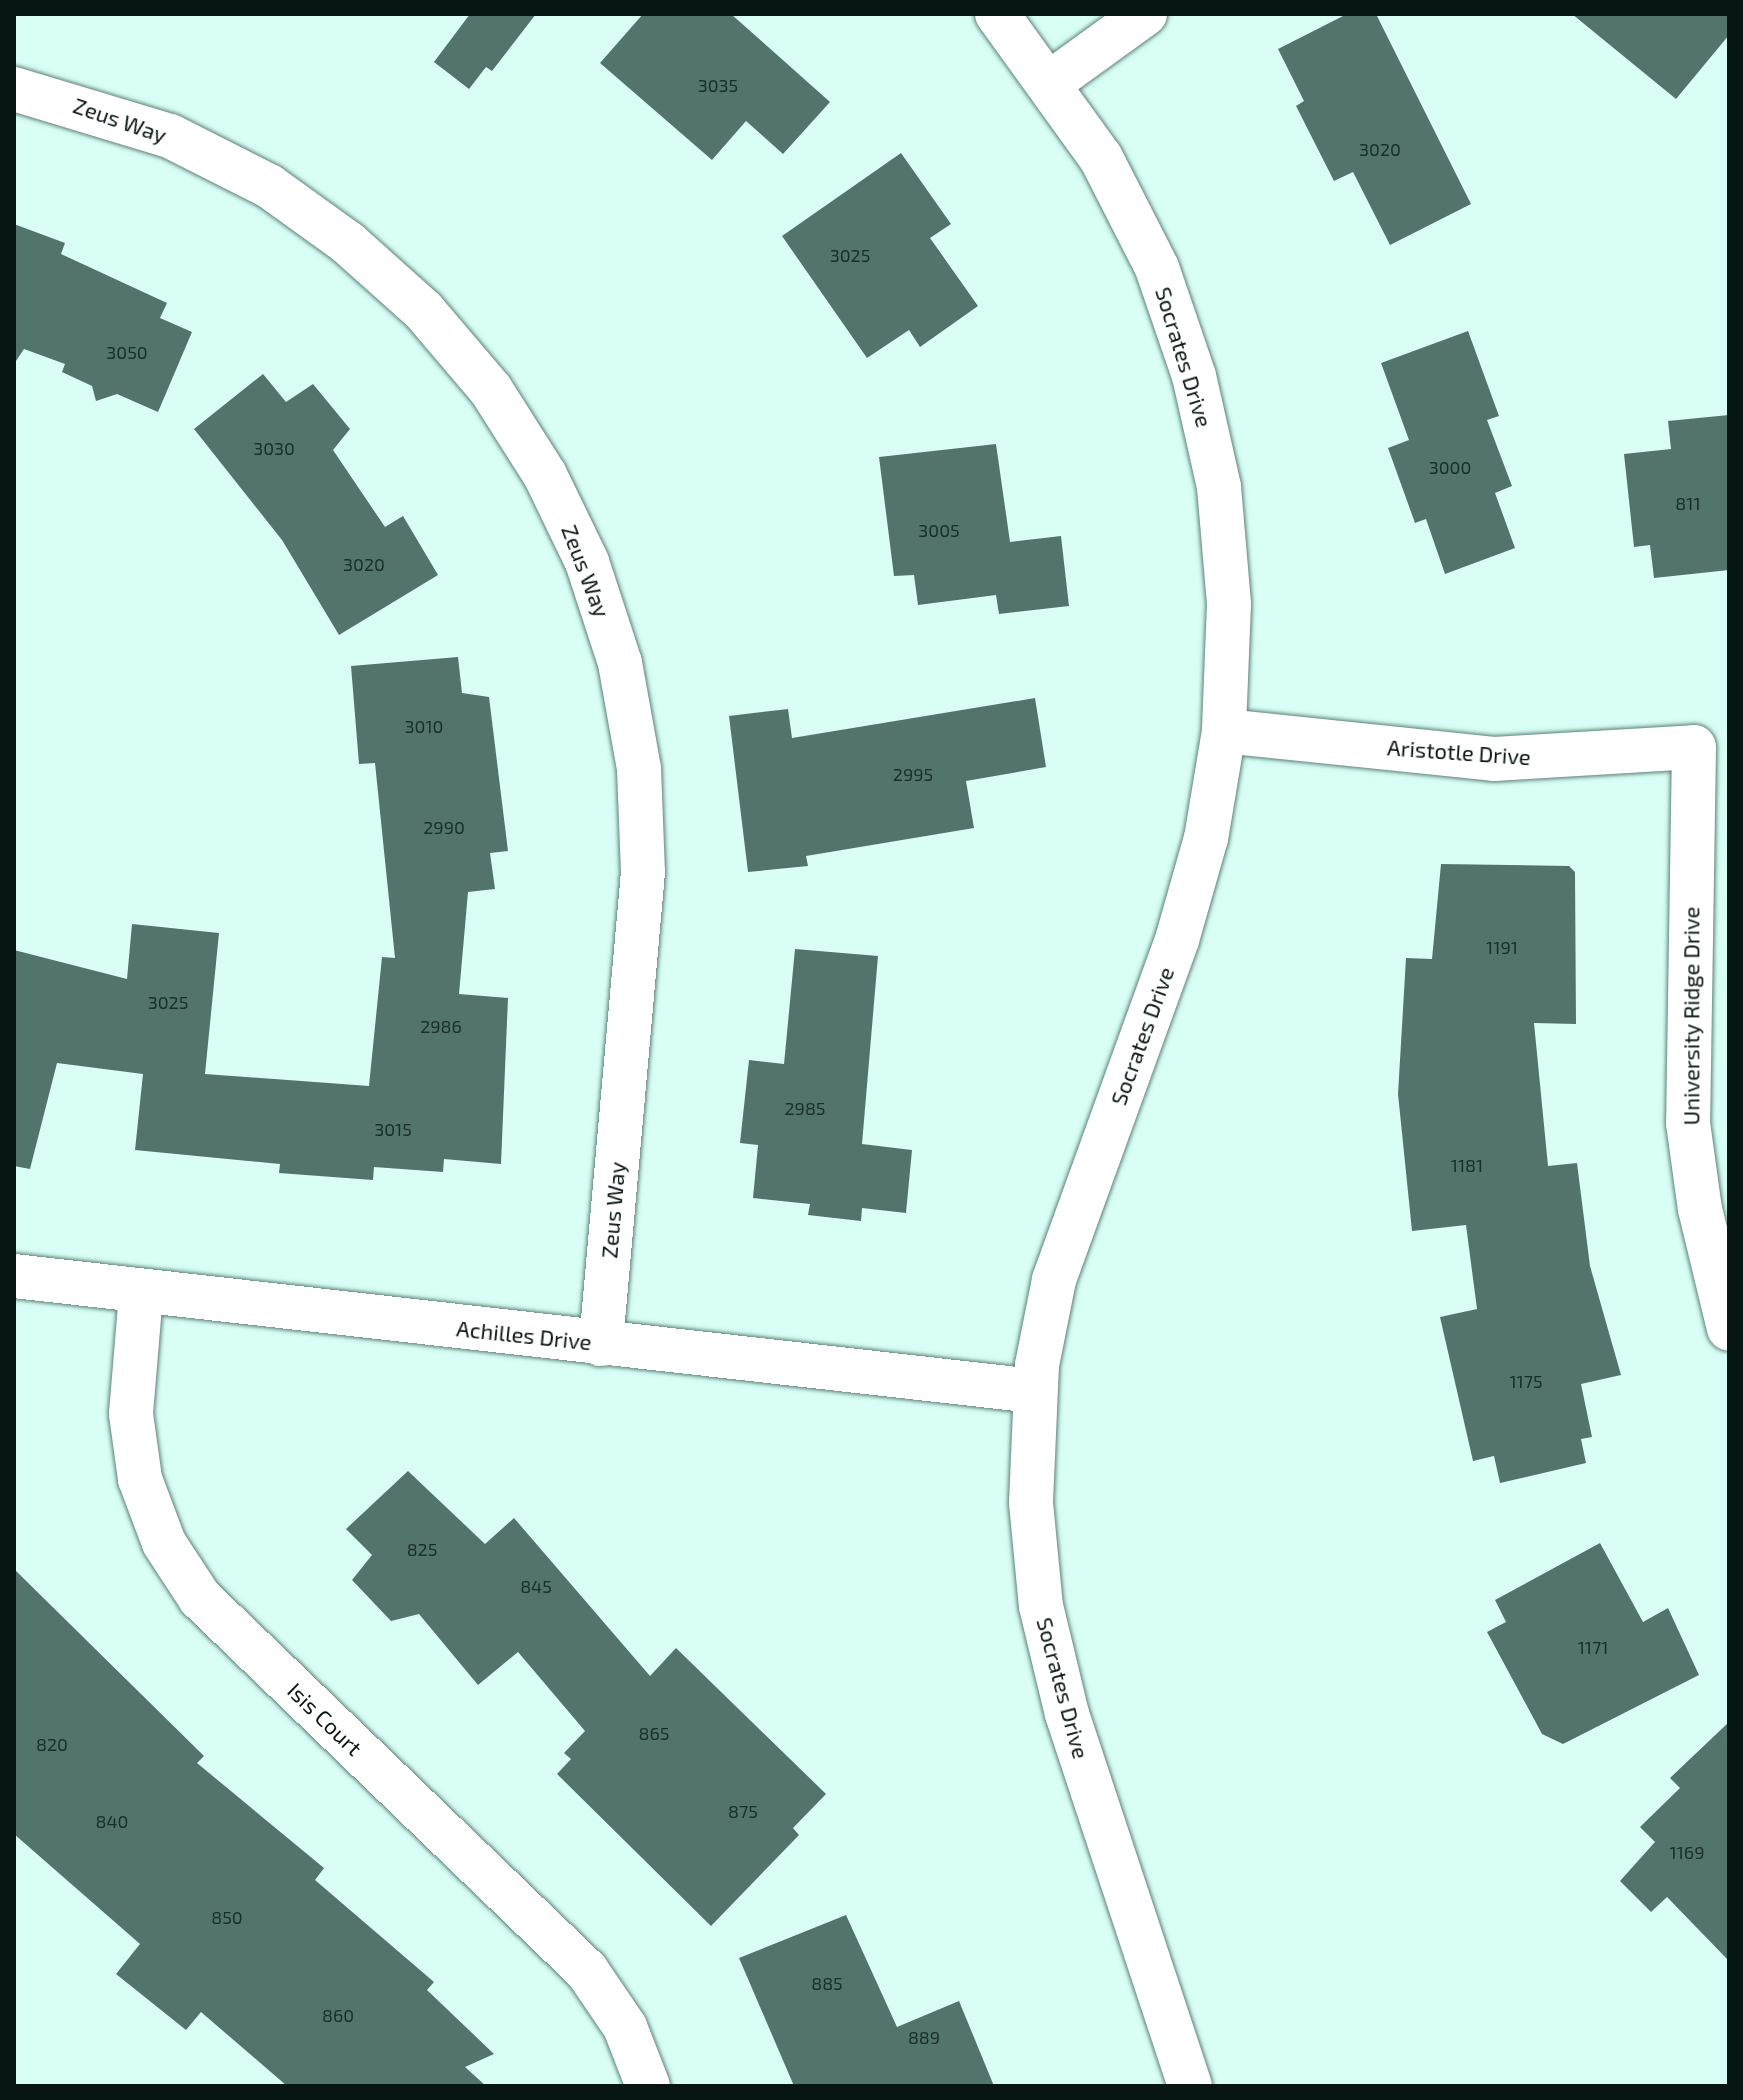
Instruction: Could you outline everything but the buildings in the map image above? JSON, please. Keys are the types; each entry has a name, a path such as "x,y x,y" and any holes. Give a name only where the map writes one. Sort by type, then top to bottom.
{"street":[{"name":"Socrates Drive","path":"997,14 1051,82 1101,158 1157,268 1194,376 1219,487 1229,604 1224,731 1206,838 1177,940 1054,1280 1035,1391 1031,1503 1041,1606 1067,1714 1190,2086"},
{"path":"1051,82 1145,14"},
{"name":"Zeus Way","path":"14,89 170,136 269,186 348,243 423,310 491,390 545,475 587,562 620,663 639,769 643,872 601,1344"},
{"name":"Aristotle Drive","path":"1224,731 1494,759 1694,747"},
{"name":"University Ridge Drive","path":"1694,747 1688,1123 1700,1209 1729,1329"},
{"name":"Achilles Drive","path":"14,1276 141,1294 1035,1391"},
{"name":"Isis Court","path":"141,1294 131,1414 140,1479 164,1543 200,1598 587,1971 625,2027 648,2086"}]}
